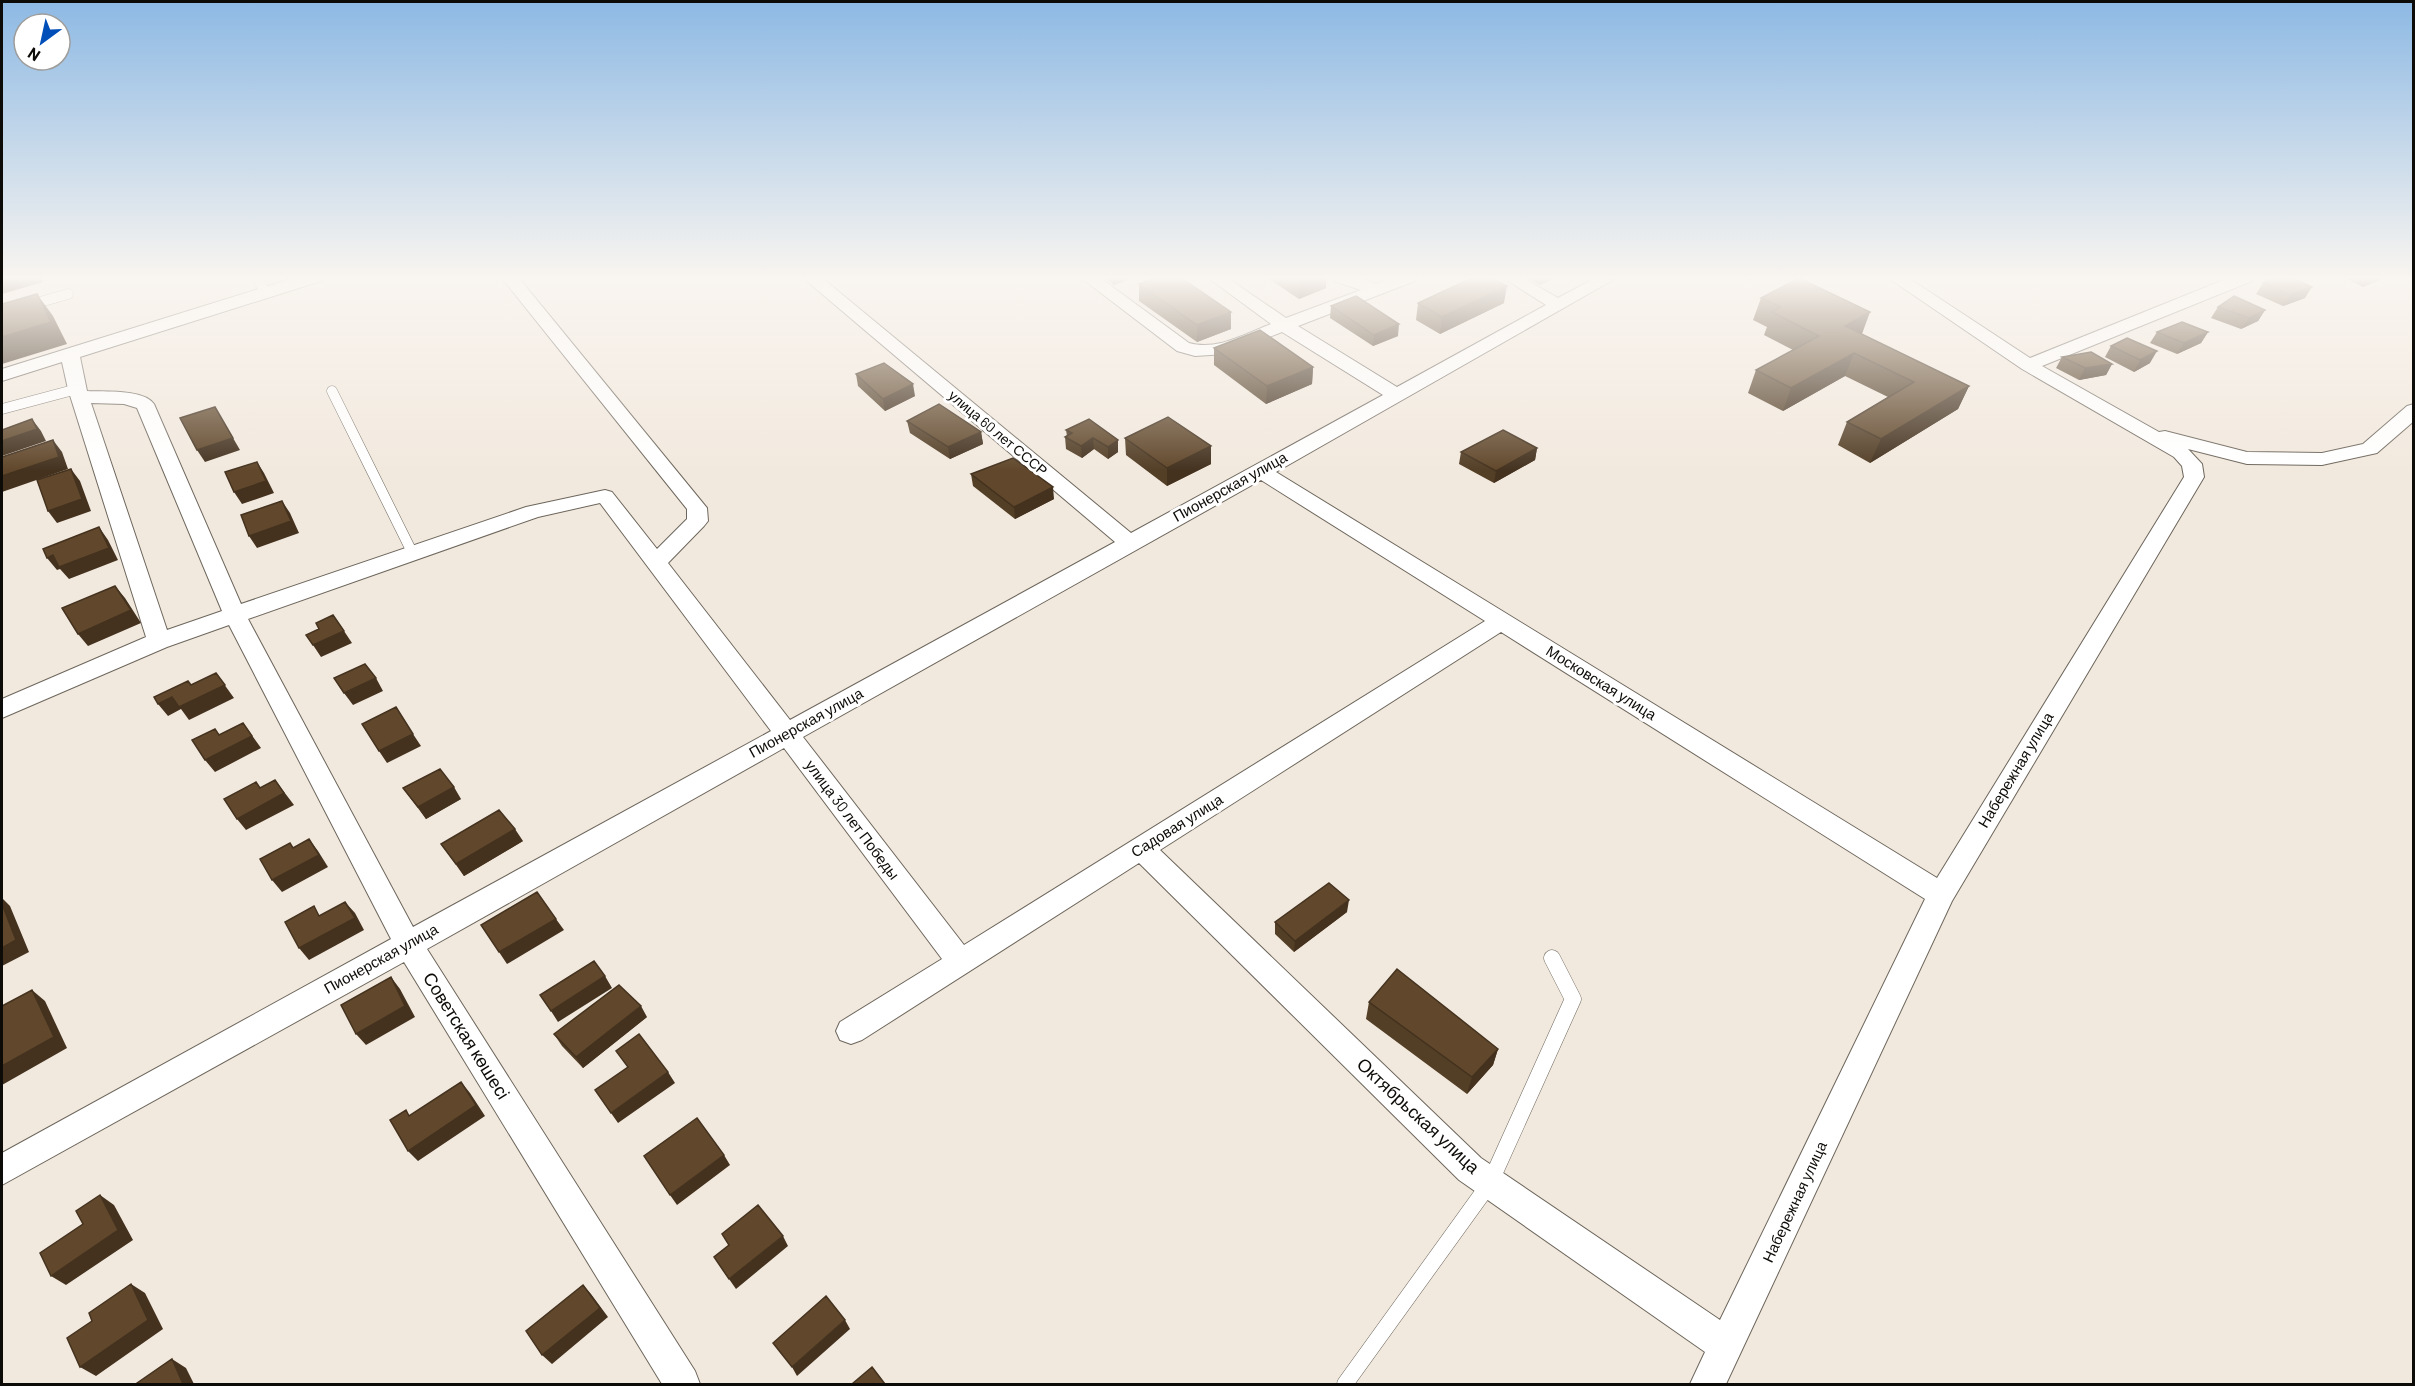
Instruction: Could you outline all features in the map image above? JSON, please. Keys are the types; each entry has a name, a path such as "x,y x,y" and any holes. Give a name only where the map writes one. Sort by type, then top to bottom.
{"street":[{"path":"2,375 104,342"},
{"path":"562,342 698,508 697,521 656,563"},
{"name":"улица 60 лет СССР","path":"888,342 1130,543"},
{"path":"1177,342 1201,352 1220,350 1243,342"},
{"path":"1310,342 1396,395"},
{"name":"Пионерская улица","path":"2,1170 1494,342"},
{"path":"1992,342 2028,366 2151,433 2247,458 2322,459 2370,449 2414,410"},
{"path":"2028,366 2088,342"},
{"path":"70,354 78,393 159,641"},
{"name":"Советская көшесі","path":"78,393 126,398 145,404 234,614 408,944 682,1384"},
{"name":"Набережная улица","path":"1708,1384 1941,895 2194,477 2192,464 2181,453 2151,433"},
{"name":"Московская улица","path":"1260,471 1941,895"},
{"name":"улица 30 лет Победы","path":"412,552 533,512 605,496 961,962"},
{"path":"2,709 159,641 412,552"},
{"name":"Садовая улица","path":"851,1031 1502,621"},
{"name":"Октябрьская улица","path":"1142,848 1470,1169 1727,1346"}],"lane":[{"path":"332,391 412,552"},
{"path":"2,409 78,393"},
{"path":"1345,1384 1490,1183 1573,999 1551,958"}],"building":[{"path":"1230,342 1277,342 1313,367 1267,386 1214,348"},
{"path":"1808,342 1877,342 1969,386 1881,439 1847,422 1914,382 1854,353 1791,388 1756,370"},
{"path":"2120,342 2135,342 2157,351 2140,360 2111,346"},
{"path":"2091,352 2112,364 2085,368 2062,357"},
{"path":"884,363 913,384 883,399 856,374"},
{"path":"939,404 981,432 948,447 907,421"},
{"path":"215,407 233,438 197,450 180,418"},
{"path":"1168,417 1211,446 1167,468 1125,438"},
{"path":"32,419 37,429 2,441 2,430"},
{"path":"1089,419 1118,440 1108,447 1093,438 1081,446 1065,437 1072,433 1066,430"},
{"path":"1503,430 1537,448 1496,471 1461,452"},
{"path":"53,440 59,457 2,476 2,457"},
{"path":"1013,458 1053,487 1014,507 971,474"},
{"path":"257,462 266,481 234,492 225,472"},
{"path":"71,469 82,499 48,511 37,480"},
{"path":"282,501 291,521 249,536 241,515"},
{"path":"99,527 109,548 59,567 53,555 47,558 43,549"},
{"path":"115,586 131,610 78,634 62,608"},
{"path":"333,615 344,631 313,645 306,635 319,629 316,623"},
{"path":"365,664 376,678 344,693 334,678"},
{"path":"216,673 225,685 179,707 172,697 158,704 154,697 188,681 191,685"},
{"path":"396,707 413,734 379,751 362,724"},
{"path":"243,723 252,736 205,760 192,740 215,729 219,735"},
{"path":"440,769 454,787 418,807 403,788"},
{"path":"275,780 284,793 237,819 224,799 256,782 260,788"},
{"path":"499,810 515,829 456,864 441,844"},
{"path":"309,839 319,855 272,880 260,859 290,843 293,848"},
{"path":"1329,883 1349,900 1295,941 1275,922"},
{"path":"537,892 556,919 499,952 481,925"},
{"path":"345,902 355,918 299,948 285,922 314,906 319,916"},
{"path":"2,904 16,940 2,948"},
{"path":"594,961 605,976 551,1011 540,995"},
{"path":"1397,969 1498,1049 1472,1077 1369,1002"},
{"path":"391,977 405,1006 356,1034 341,1005"},
{"path":"619,985 641,1006 576,1057 554,1034"},
{"path":"32,990 54,1037 2,1066 2,1006"},
{"path":"639,1034 668,1072 611,1113 595,1090 628,1067 616,1051"},
{"path":"461,1082 476,1105 408,1151 390,1120 406,1110 409,1116"},
{"path":"697,1118 724,1155 670,1195 644,1156"},
{"path":"100,1195 118,1230 51,1276 40,1253 83,1224 76,1211"},
{"path":"758,1205 783,1236 729,1279 714,1257 729,1245 722,1234"},
{"path":"131,1284 148,1320 80,1367 67,1338 92,1321 89,1313"},
{"path":"583,1285 600,1308 542,1355 526,1331"},
{"path":"826,1296 845,1320 792,1367 773,1343"},
{"path":"172,1359 183,1384 137,1383"},
{"path":"872,1367 885,1384 852,1384"}]}
